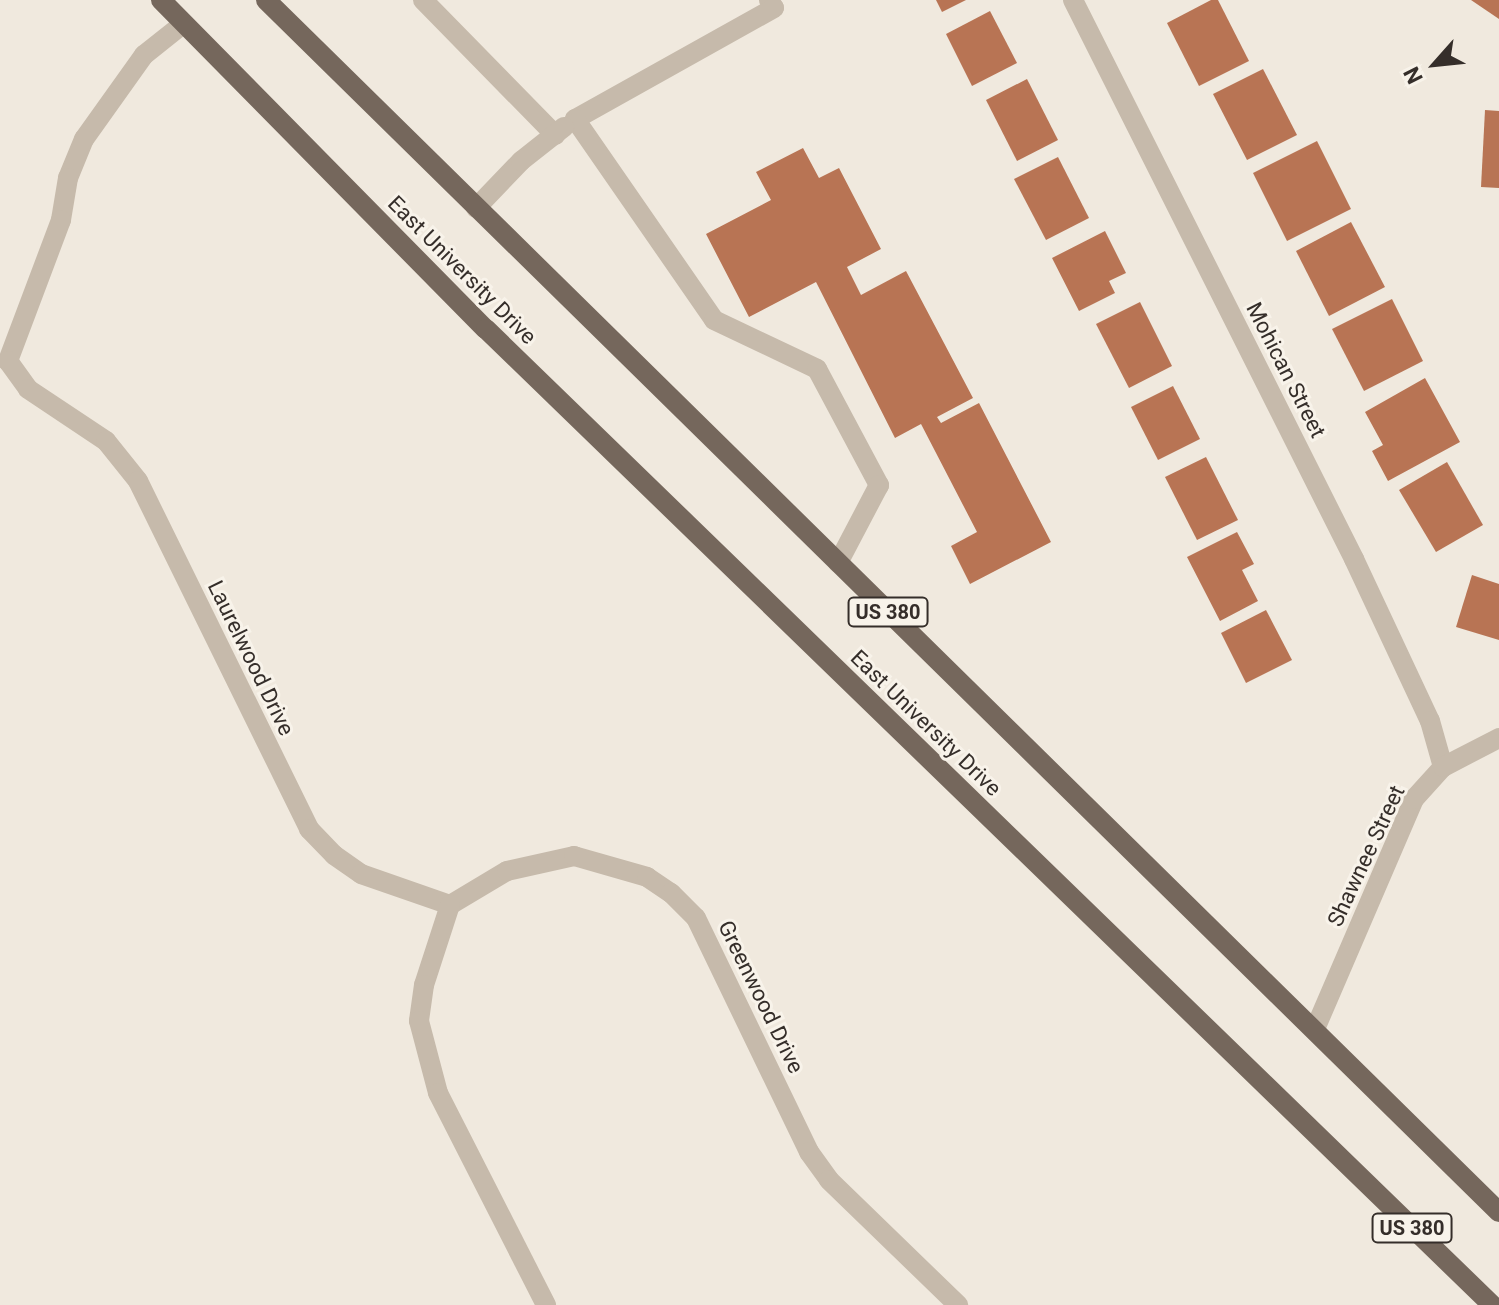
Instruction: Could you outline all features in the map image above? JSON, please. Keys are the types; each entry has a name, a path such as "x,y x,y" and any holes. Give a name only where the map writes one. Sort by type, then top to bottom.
{"main road":[{"name":"East University Drive","path":"161,0 486,329 1492,1305"},
{"name":"US 380","path":"266,0 1499,1212"}],"street":[{"path":"423,0 555,135"},
{"path":"476,208 521,161 575,119 774,8 769,0"},
{"name":"Mohican Street","path":"1073,0 1354,559 1430,721 1443,767"},
{"name":"Laurelwood Drive","path":"183,24 144,55 84,139 68,178 61,220 8,361 28,389 106,441 138,481 309,829 334,855 361,874 450,905"},
{"path":"575,119 714,320 817,369 879,485 838,563"},
{"name":"Shawnee Street","path":"1315,1029 1414,799 1443,767 1499,738"},
{"name":"Greenwood Drive","path":"450,905 507,871 574,856 647,877 671,893 696,918 809,1152 829,1180 958,1305"},
{"path":"450,905 424,985 419,1021 438,1093 546,1305"}],"building":[{"path":"936,0 966,0 942,12"},
{"path":"1211,0 1218,0 1249,61 1199,86 1167,23"},
{"path":"1471,0 1499,0 1499,19"},
{"path":"990,11 1017,63 972,86 946,34"},
{"path":"1263,69 1297,135 1247,160 1213,94"},
{"path":"1027,79 1058,140 1017,161 986,100"},
{"path":"1485,110 1499,111 1499,188 1481,187"},
{"path":"1317,141 1351,209 1287,241 1253,173"},
{"path":"803,148 819,178 839,168 881,249 847,267 861,295 906,271 973,398 937,417 941,423 979,403 1051,542 970,584 951,546 977,532 921,424 895,438 816,282 749,317 706,234 771,200 756,172"},
{"path":"1058,157 1089,218 1046,240 1014,179"},
{"path":"1351,222 1385,287 1329,316 1296,251"},
{"path":"1105,231 1126,273 1109,281 1115,293 1079,311 1052,258"},
{"path":"1392,299 1423,361 1364,391 1332,329"},
{"path":"1140,302 1172,366 1129,388 1096,324"},
{"path":"1425,378 1460,442 1388,481 1372,451 1383,445 1365,412"},
{"path":"1173,386 1200,439 1158,460 1131,407"},
{"path":"1206,457 1238,520 1197,540 1165,477"},
{"path":"1447,462 1483,525 1436,552 1399,490"},
{"path":"1237,532 1254,564 1242,570 1258,601 1220,621 1187,557"},
{"path":"1472,575 1499,584 1499,640 1456,627"},
{"path":"1266,610 1292,660 1246,683 1221,633"}]}
